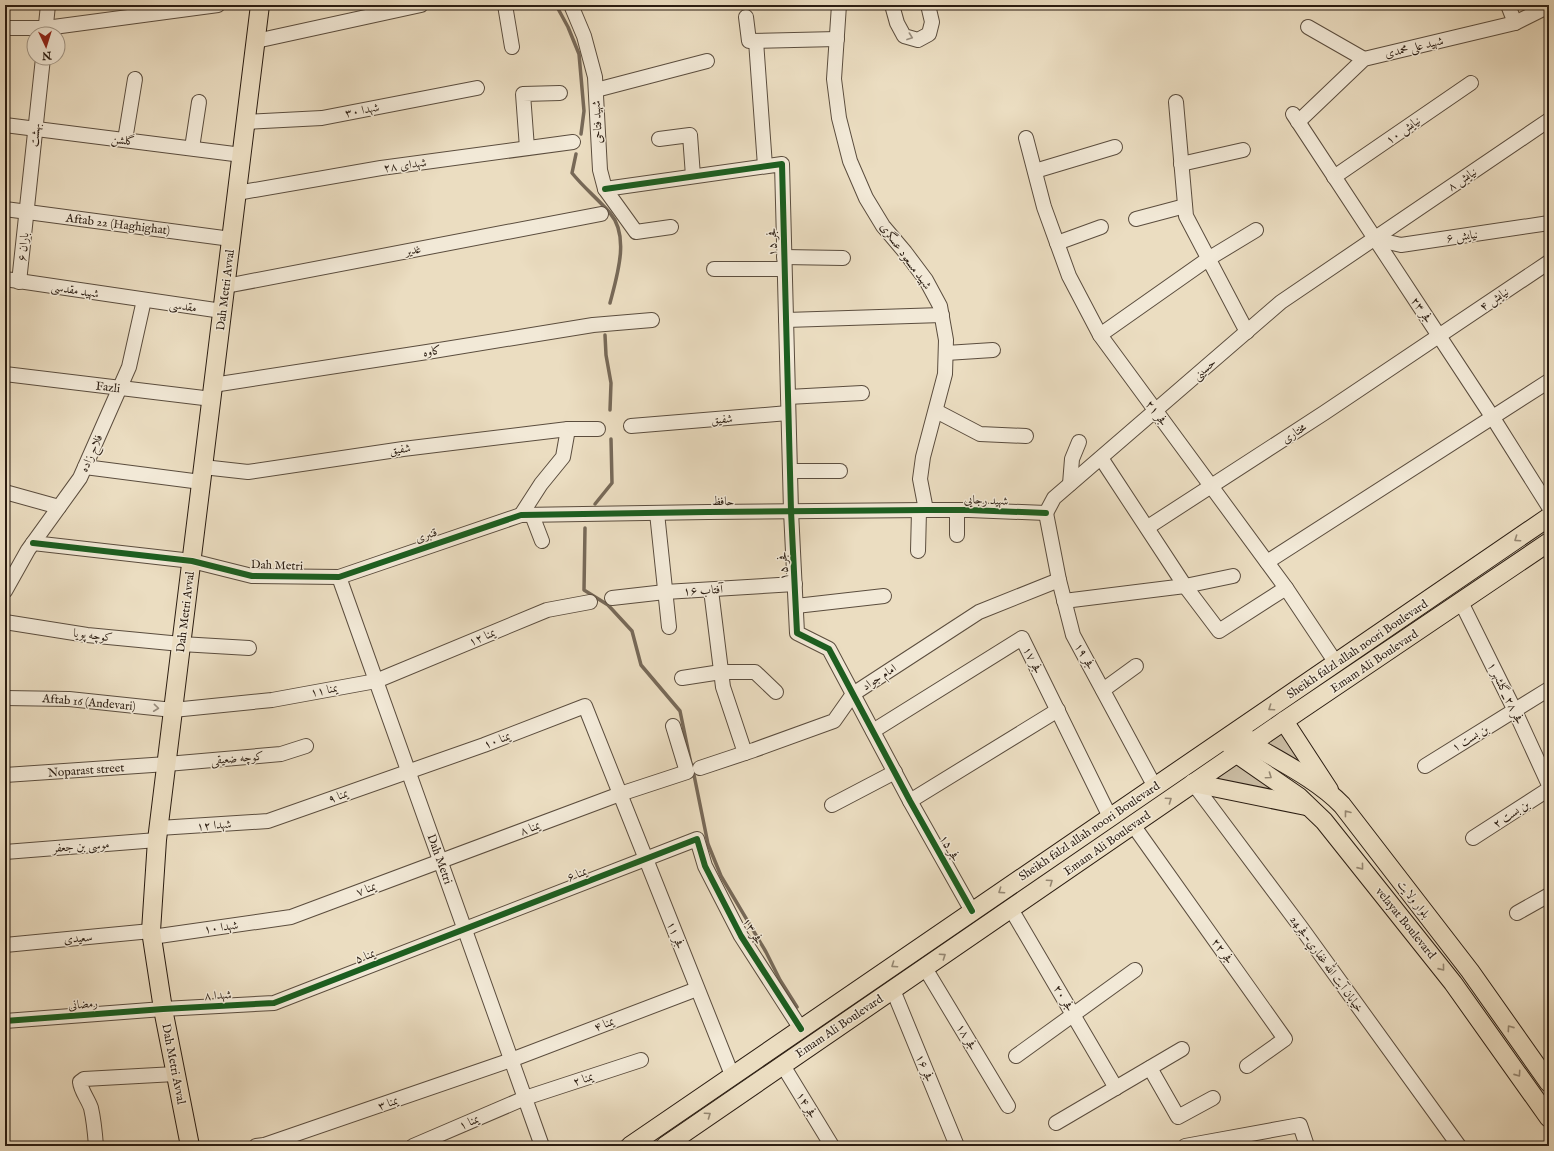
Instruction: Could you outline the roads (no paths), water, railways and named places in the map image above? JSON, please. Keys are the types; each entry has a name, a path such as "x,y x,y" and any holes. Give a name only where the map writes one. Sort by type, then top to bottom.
{"main road":[{"name":"Dah Metri Avval","path":"190,1146 163,1009 152,934 158,834 260,5"},
{"name":"Sheikh falzl allah noori Boulevard","path":"630,1146 1549,517"},
{"name":"Emam Ali Boulevard","path":"665,1146 782,1064 893,990 1193,783 1549,542"},
{"path":"1414,610 1413,617 1418,624 1424,627"},
{"path":"1378,635 1384,637 1389,644 1388,652"},
{"path":"1284,721 1334,798"},
{"path":"1232,734 1244,749"},
{"name":"بلوار ولایت","path":"1244,749 1313,782 1334,798 1470,971 1549,1083"},
{"name":"velayat Boulevard","path":"1244,749 1324,821 1453,982 1549,1118"},
{"path":"1304,802 1298,792 1303,784 1313,782"},
{"path":"1193,783 1304,802"},
{"path":"675,1116 687,1131"}],"street":[{"path":"46,26 48,5"},
{"path":"66,28 218,5"},
{"path":"256,41 421,5"},
{"path":"505,5 512,47"},
{"name":"شهید فتاحی","path":"570,5 584,36 595,77 600,170 605,189 636,232 671,227"},
{"name":"شهید مسعود عسگری","path":"839,5 834,79 839,118 850,161 869,204 883,226 926,280 940,306 946,340 945,374 923,457 920,479 923,510 918,551"},
{"path":"892,5 897,23 904,36 918,40 929,34 932,22 928,5"},
{"path":"1508,5 1515,23"},
{"name":"شهید علی محمدی","path":"1364,59 1515,23 1549,6"},
{"path":"746,17 749,41 837,39"},
{"path":"1308,27 1364,59"},
{"path":"5,28 26,30"},
{"path":"605,189 765,166 756,41"},
{"name":"فجر ۲۳","path":"1364,59 1295,118 1493,418 1549,507"},
{"path":"596,90 707,61"},
{"name":"بهشت","path":"26,212 42,66"},
{"path":"125,140 135,80"},
{"name":"نیایش ۱۰","path":"1334,177 1471,83"},
{"name":"شهدا ۳۰","path":"246,122 322,118 477,88"},
{"path":"526,148 523,94 560,93"},
{"path":"192,148 199,102"},
{"path":"1176,102 1186,216 1247,332"},
{"name":"نیایش ۸","path":"1375,238 1549,120"},
{"name":"گلشن","path":"5,125 242,155"},
{"path":"659,139 690,135 692,176"},
{"name":"فجر ۲۱","path":"1026,138 1044,206 1069,276 1100,335 1286,588 1336,663"},
{"name":"شهدای ۲۸","path":"237,193 381,168 573,142"},
{"path":"1035,171 1115,148"},
{"path":"1181,164 1243,150"},
{"name":"فجر ۱۵","path":"765,166 782,164 791,511 797,633 829,649 910,801 972,911"},
{"path":"1136,219 1185,206"},
{"name":"Aftab 22 (Haghighat)","path":"5,210 231,239"},
{"name":"باران ۶","path":"19,282 26,212"},
{"name":"غدیر","path":"226,286 601,214"},
{"name":"نیایش ۶","path":"1375,238 1401,245 1549,223"},
{"path":"1057,243 1101,227"},
{"path":"1100,335 1208,259 1256,230"},
{"name":"حسینی","path":"1046,514 1054,498 1281,302 1375,238"},
{"path":"714,269 843,258"},
{"name":"نیایش ۴","path":"1439,336 1549,262"},
{"name":"شهید مقدسی","path":"5,280 144,300"},
{"name":"مقدسی","path":"144,300 222,311"},
{"name":"فلاح زاده","path":"5,591 33,543 80,478 129,367 144,300"},
{"path":"786,320 942,315"},
{"name":"کاوه","path":"213,392 427,352 593,325 652,320"},
{"name":"مختاری","path":"1148,527 1324,413 1439,336"},
{"path":"946,353 993,350"},
{"name":"Fazli","path":"5,374 119,389 213,392"},
{"path":"1267,562 1549,381"},
{"path":"788,397 862,393"},
{"path":"936,411 980,434 1026,436"},
{"name":"شفیق","path":"631,426 788,413"},
{"path":"542,541 526,515 541,484 562,457 568,429"},
{"name":"شفیق","path":"85,467 202,475 248,472 403,449 568,429 598,429"},
{"path":"1070,484 1072,459 1079,442"},
{"path":"1101,458 1148,527 1185,586 1219,632 1286,588"},
{"path":"790,471 840,471"},
{"path":"5,492 59,507"},
{"name":"شهید رجایی","path":"923,510 1046,514"},
{"name":"حافظ","path":"526,515 657,512 923,510"},
{"path":"956,510 957,535"},
{"path":"657,512 669,627"},
{"name":"فجر ۱۹","path":"1046,514 1059,580 1073,635 1155,787"},
{"name":"قنبری","path":"339,577 526,515"},
{"name":"Dah Metri","path":"33,543 192,561 252,576 339,577 542,1146"},
{"path":"1064,601 1185,586 1233,576"},
{"name":"امام جواد","path":"700,768 834,721 853,694 979,612 1059,580"},
{"name":"آفتاب ۱۶","path":"612,598 666,592 795,584"},
{"path":"711,590 723,687 745,753"},
{"path":"796,606 884,596"},
{"name":"یمنا ۱۲","path":"376,680 547,610 590,602"},
{"name":"فجر ۲۸_گلشهر ۱","path":"1461,602 1515,711 1549,785"},
{"name":"کوچه پویا","path":"5,622 87,635 181,644 249,648"},
{"name":"فجر ۱۷","path":"873,731 1022,638 1110,817"},
{"path":"1103,690 1136,666"},
{"path":"682,678 721,672 755,672 776,692"},
{"name":"یمنا ۱۱","path":"174,710 272,700 376,680"},
{"name":"بن بست ۱","path":"1425,766 1549,690"},
{"name":"Aftab 16 (Andevari)","path":"5,698 69,699 174,710"},
{"name":"یمنا ۱۰","path":"408,771 484,745 585,706"},
{"name":"فجر ۱۱","path":"585,706 732,1075"},
{"path":"910,801 1058,710"},
{"path":"620,794 687,772 673,726"},
{"name":"کوچه ضعیقی","path":"167,764 281,754 306,746"},
{"name":"Noparast street","path":"5,775 167,764"},
{"name":"یمنا ۹","path":"268,821 408,771"},
{"path":"832,805 895,772"},
{"name":"خيابان آيت الله غفاري-فجر24","path":"1193,783 1300,926 1459,1146"},
{"name":"بن بست ۲","path":"1473,838 1549,789"},
{"name":"یمنا ۸","path":"440,862 620,794"},
{"name":"شهدا ۱۲","path":"158,834 268,821"},
{"name":"فجر ۲۲","path":"1133,825 1285,1039 1247,1066"},
{"name":"موسی بن جعفر","path":"5,852 158,834"},
{"name":"یمنا ۶","path":"465,930 697,839"},
{"name":"فجر ۱۳","path":"697,839 705,866 741,936 801,1029"},
{"name":"یمنا ۷","path":"291,917 440,862"},
{"path":"1517,913 1549,895"},
{"name":"فجر ۲۰","path":"1011,909 1116,1088"},
{"name":"شهدا ۱۰","path":"152,934 291,917"},
{"name":"یمنا ۵","path":"274,1003 465,930"},
{"name":"سعیدی","path":"5,944 152,934"},
{"name":"فجر ۱۸","path":"925,968 1008,1106"},
{"path":"1016,1056 1135,970"},
{"name":"یمنا ۴","path":"511,1060 698,989"},
{"name":"فجر ۱۶","path":"893,990 957,1146"},
{"name":"شهدا ۸","path":"163,1009 274,1003"},
{"name":"رمضانی","path":"5,1022 163,1009"},
{"path":"1056,1123 1182,1049"},
{"name":"یمنا ۳","path":"262,1146 511,1060"},
{"name":"یمنا ۲","path":"525,1098 640,1060"},
{"name":"فجر ۱۴","path":"782,1064 832,1146"},
{"path":"1150,1068 1178,1117 1213,1098"},
{"path":"96,1146 93,1118 90,1106 80,1086 80,1082 84,1080 176,1074"},
{"name":"یمنا ۱","path":"412,1146 525,1098"},
{"path":"1185,1146 1300,1126 1307,1146"}],"waterway":[{"path":"556,5 568,27 579,54 584,111 581,134"},
{"path":"576,154 572,173 610,213 616,222 619,233 621,244 620,256 616,281 610,303"},
{"path":"605,335 606,355 611,383 610,410"},
{"path":"595,504 612,483 611,439"},
{"path":"585,528 584,590 608,605 632,631 641,665 680,711 691,764"},
{"path":"693,770 708,844 721,876 797,1007"}]}
